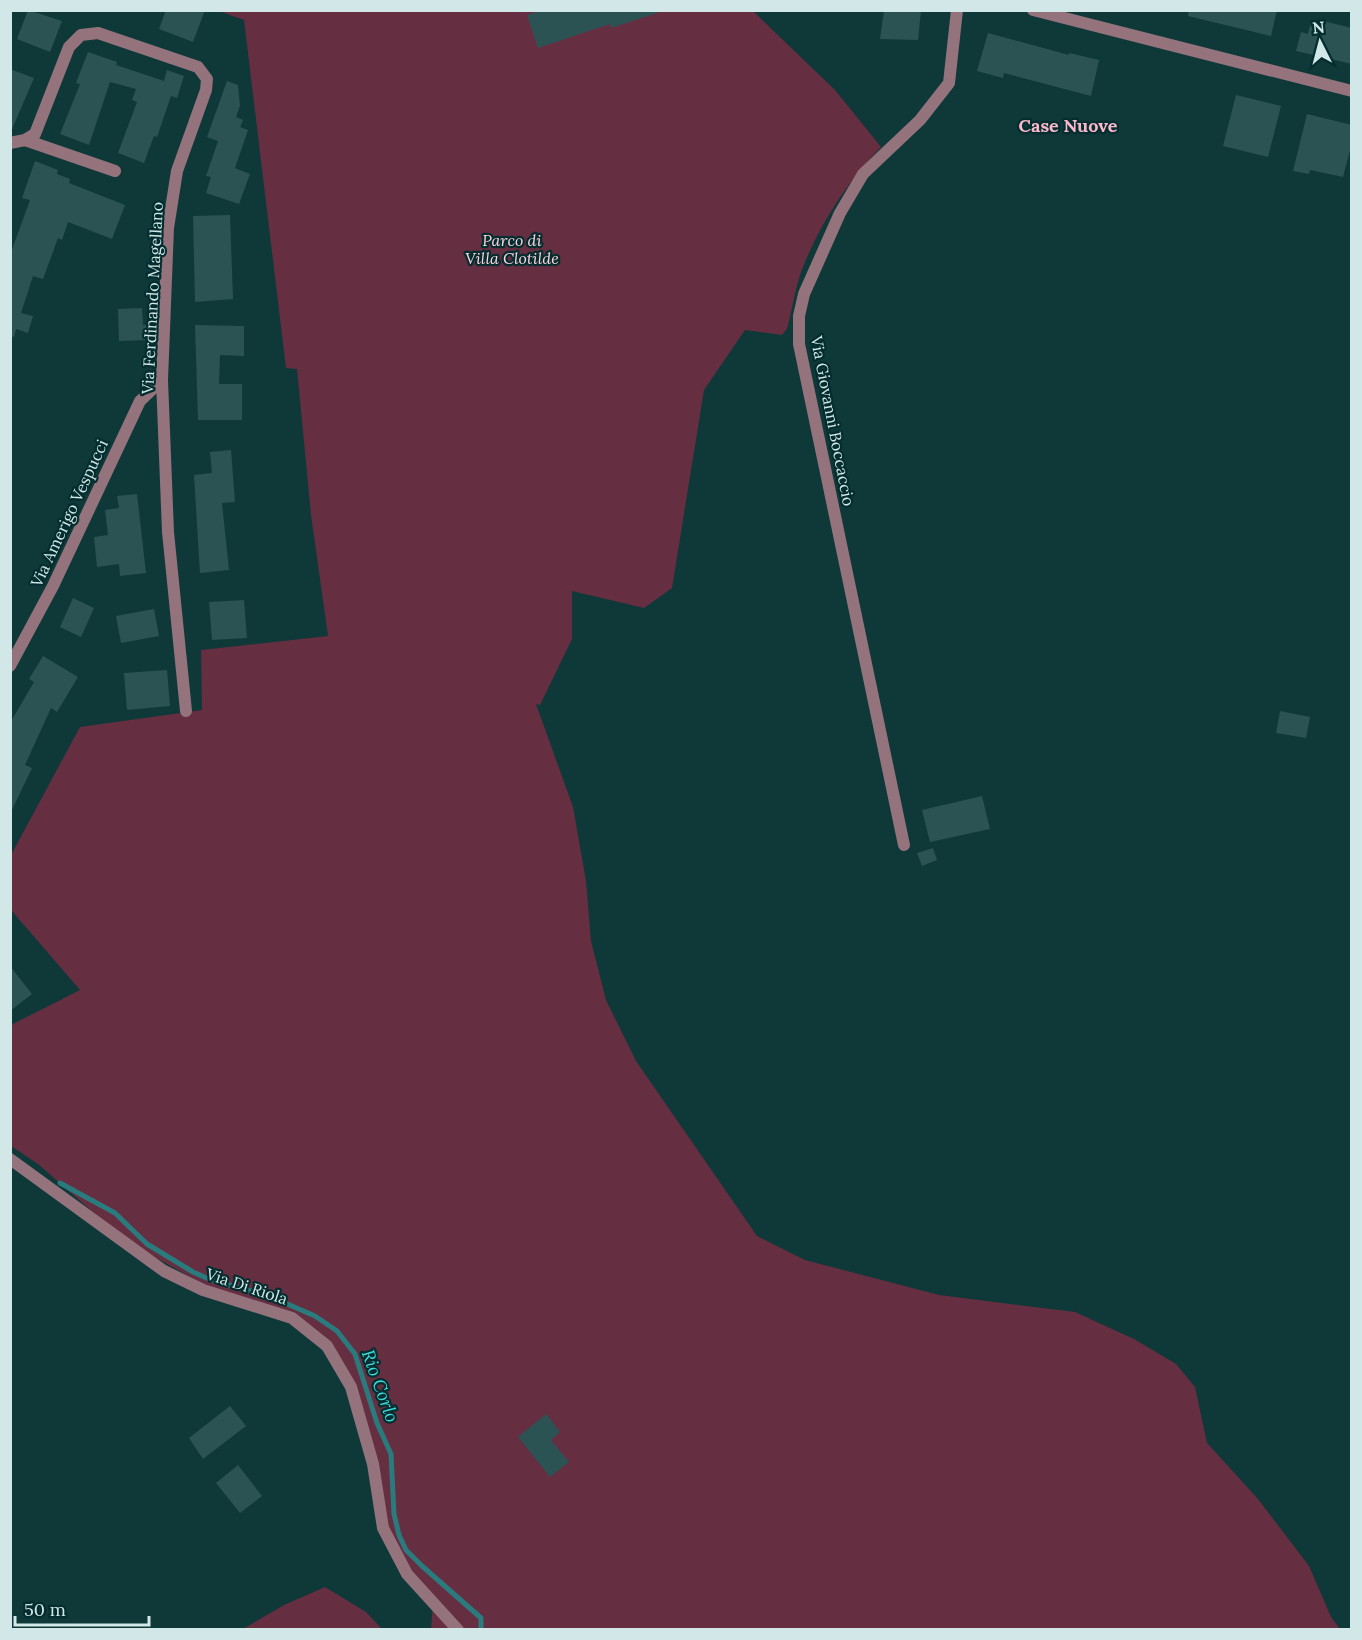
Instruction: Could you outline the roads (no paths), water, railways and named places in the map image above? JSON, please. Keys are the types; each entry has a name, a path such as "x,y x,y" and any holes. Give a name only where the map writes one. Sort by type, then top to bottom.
{"street":[{"name":"Via Giovanni Boccaccio","path":"904,845 799,344 799,316 804,294 840,213 863,174 920,120 949,83 957,10"},
{"path":"1034,10 1352,91"},
{"name":"Via Ferdinando Magellano","path":"25,140 35,134 69,46 81,35 98,33 198,68 207,79 206,90 175,179 168,228 162,380 168,532 186,711"},
{"path":"10,143 25,140 116,171"},
{"name":"Via Amerigo Vespucci","path":"10,666 53,586 140,401 162,380"},
{"name":"Via Di Riola","path":"10,1159 164,1271 203,1290 292,1318 327,1346 351,1387 373,1464 383,1528 407,1574 458,1629"}],"waterway":[{"name":"Rio Corlo","path":"60,1183 115,1213 147,1244 193,1272 211,1280 269,1296 315,1316 337,1331 355,1354 377,1423 391,1454 394,1514 399,1535 406,1550 481,1618 481,1630"}],"district":[{"name":"Case Nuove","path":"1068,126"}],"park label":[{"name":"Parco di Villa Clotilde","path":"512,249"}]}
